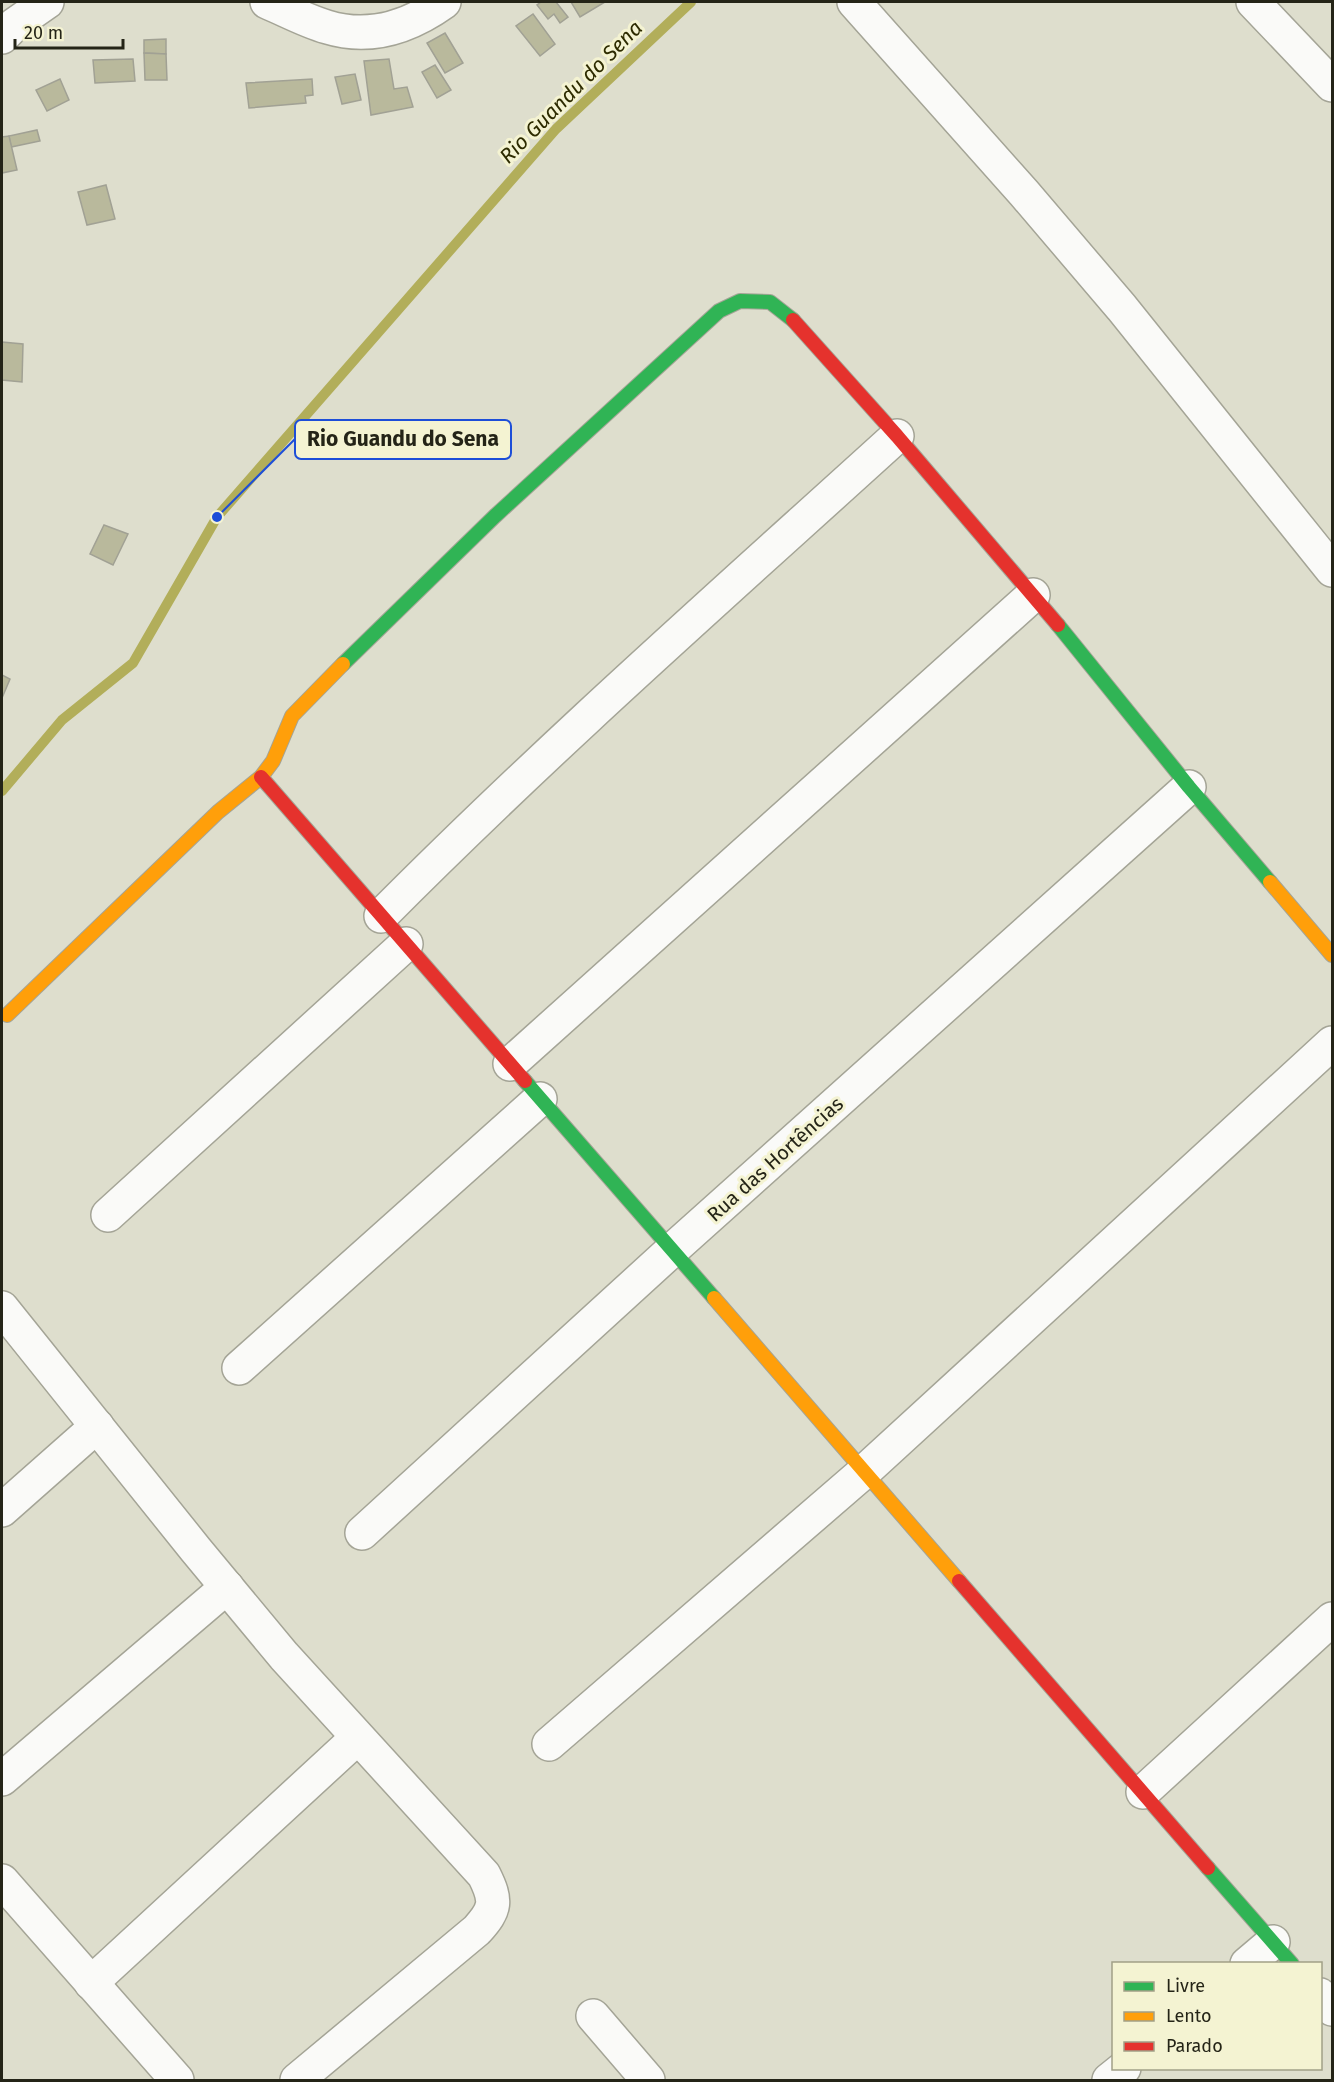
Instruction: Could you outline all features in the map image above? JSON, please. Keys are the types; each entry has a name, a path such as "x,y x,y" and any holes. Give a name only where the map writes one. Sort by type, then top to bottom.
{"street":[{"path":"2,37 14,25 47,2"},
{"path":"267,2 326,27 364,34 392,29 444,2"},
{"path":"854,2 1024,193 1122,308 1332,570"},
{"path":"1253,2 1332,85"},
{"path":"7,1015 218,812 261,777 273,761 292,716 310,696 495,516 719,311 740,301 770,302 792,319 897,436 1332,955"},
{"path":"381,916 438,858 667,645 897,436"},
{"path":"510,1064 1032,595"},
{"path":"261,777 1282,1953 1253,1962"},
{"name":"Rua das Hortências","path":"362,1533 672,1250 1189,787"},
{"path":"108,1215 406,944"},
{"path":"549,1744 864,1471 1332,1043"},
{"path":"239,1368 540,1099"},
{"path":"2,1308 284,1656 484,1875 493,1893 493,1906 489,1916 477,1930 297,2080"},
{"path":"2,1510 97,1426"},
{"path":"2,1779 227,1587"},
{"path":"1143,1792 1332,1619"},
{"path":"91,1983 357,1738"},
{"path":"2,1881 177,2080"},
{"path":"1322,1997 1332,2009"},
{"path":"594,2016 648,2080"},
{"path":"1110,2080 1122,2070"}],"building":[{"path":"541,2 556,2 568,17 560,23 554,14 548,19 537,5"},
{"path":"571,2 605,2 580,17"},
{"path":"533,14 555,44 540,56 516,26"},
{"path":"445,33 463,63 445,73 427,43"},
{"path":"166,39 166,54 144,53 144,40"},
{"path":"144,53 166,54 167,80 145,80"},
{"path":"133,59 135,81 95,83 93,60"},
{"path":"389,59 394,89 407,87 413,107 371,115 364,61"},
{"path":"435,65 451,90 437,98 422,72"},
{"path":"355,74 361,100 342,104 335,77"},
{"path":"60,79 69,100 47,111 36,90"},
{"path":"312,79 313,95 305,96 306,103 249,108 246,83"},
{"path":"37,130 40,141 11,147 9,136"},
{"path":"9,136 17,170 2,173 2,137"},
{"path":"106,185 115,219 87,225 78,192"},
{"path":"2,342 23,344 22,382 2,380"},
{"path":"104,525 128,534 113,565 90,554"},
{"path":"2,675 10,679 2,698"}],"waterway":[{"name":"Rio Guandu do Sena","path":"2,791 62,720 133,663 217,517 556,129 691,2"}],"traffic: fast":[{"path":"343,664 495,516 719,311 740,301 770,302 793,320"},
{"path":"1058,625 1189,787 1270,882"},
{"path":"525,1081 714,1298"},
{"path":"1208,1868 1290,1962"}],"traffic: slow":[{"path":"7,1015 218,812 261,777 273,761 292,716 343,664"},
{"path":"1270,882 1332,955"},
{"path":"714,1298 959,1581"}],"traffic: jam":[{"path":"793,320 897,436 1058,625"},
{"path":"261,777 525,1081"},
{"path":"959,1581 1208,1868"}],"place":[{"name":"Rio Guandu do Sena","path":"217,517"}]}
